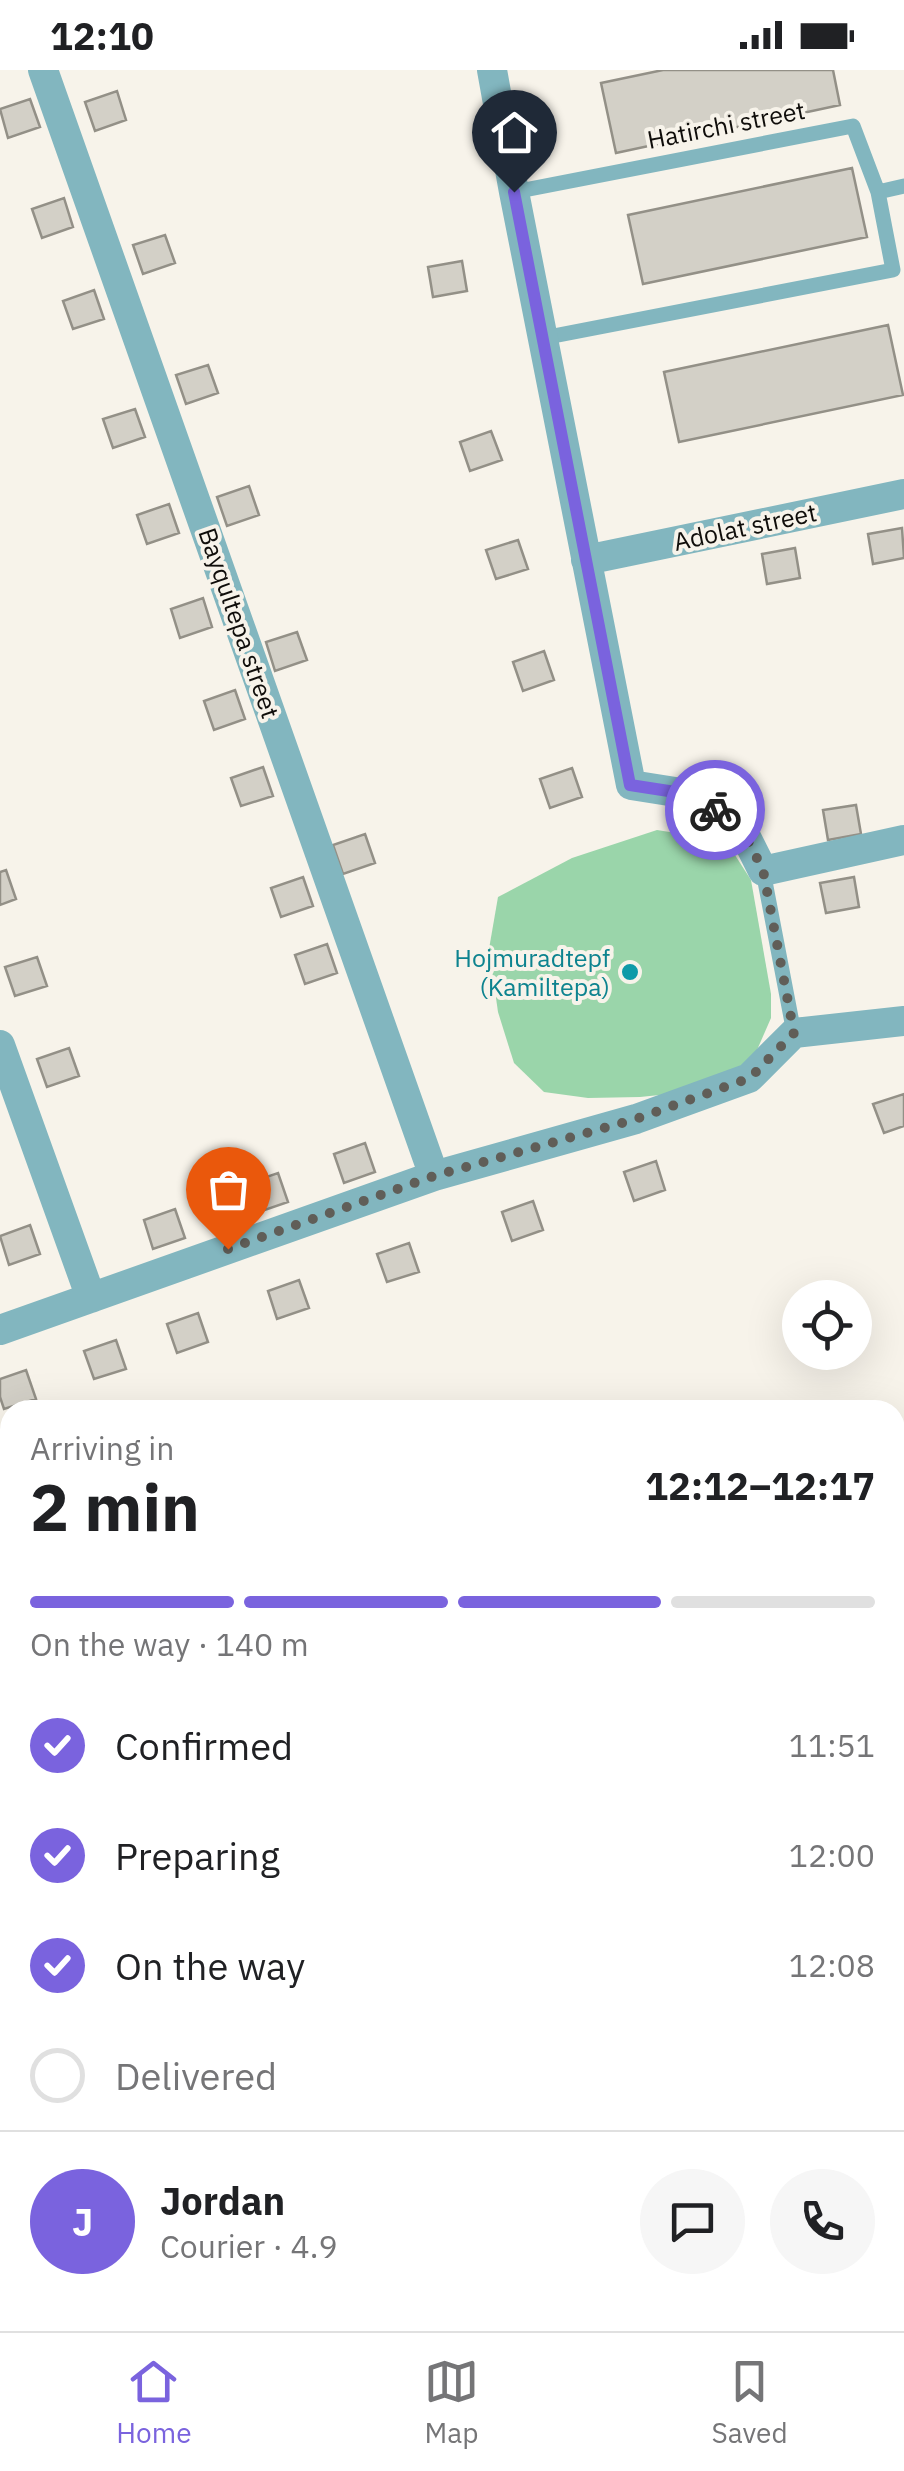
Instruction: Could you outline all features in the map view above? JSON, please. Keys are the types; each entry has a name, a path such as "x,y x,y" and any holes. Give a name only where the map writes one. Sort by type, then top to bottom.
{"street":[{"name":"Bayqultepa street","path":"43,70 434,1176"},
{"path":"492,70 630,785 688,794 740,825 763,870 904,840"},
{"name":"Adolat street","path":"586,560 904,494"},
{"path":"0,1330 434,1176 636,1119 750,1078 794,1033 904,1021"},
{"path":"0,1045 91,1298"}],"lane":[{"name":"Hatirchi street","path":"514,192 853,126 878,192"},
{"path":"542,338 894,270 878,192 904,186"},
{"path":"763,870 794,1033"}],"green space":[{"name":"Hojmuradtepf (Kamiltepa)","path":"657,830 726,841 751,880 771,994 771,1018 750,1066 689,1092 588,1098 544,1092 514,1063 498,1012 489,949 498,897 572,858"}],"building":[{"path":"663,70 833,70 840,105 616,153 601,83"},
{"path":"117,91 126,120 95,131 85,102"},
{"path":"30,99 40,127 8,138 0,109"},
{"path":"852,168 867,237 643,284 628,215"},
{"path":"64,198 73,227 42,238 32,209"},
{"path":"165,235 175,263 143,274 133,245"},
{"path":"462,261 467,291 433,297 428,267"},
{"path":"94,290 104,319 73,329 63,301"},
{"path":"888,325 903,395 679,442 664,372"},
{"path":"208,365 218,393 186,404 176,375"},
{"path":"135,409 145,437 113,448 103,419"},
{"path":"491,431 502,460 470,471 460,442"},
{"path":"249,486 259,515 227,526 217,497"},
{"path":"169,504 179,533 147,544 137,515"},
{"path":"902,528 904,558 873,564 868,534"},
{"path":"518,540 528,569 496,579 486,550"},
{"path":"795,548 800,578 767,584 762,554"},
{"path":"203,598 212,627 180,638 171,609"},
{"path":"297,632 307,660 275,671 266,642"},
{"path":"544,651 554,680 523,691 513,662"},
{"path":"235,690 245,719 214,730 204,701"},
{"path":"263,767 273,796 241,806 231,778"},
{"path":"572,768 582,797 550,808 540,779"},
{"path":"856,805 861,834 828,840 823,810"},
{"path":"365,834 375,863 343,874 333,845"},
{"path":"6,870 16,899 0,905 0,872"},
{"path":"303,877 313,906 281,917 271,888"},
{"path":"854,877 859,907 826,913 820,883"},
{"path":"327,944 337,973 305,984 295,955"},
{"path":"37,957 47,986 15,996 5,967"},
{"path":"69,1048 79,1076 47,1087 37,1059"},
{"path":"904,1094 904,1126 884,1133 873,1104"},
{"path":"365,1143 375,1172 344,1183 334,1154"},
{"path":"656,1161 665,1190 634,1201 624,1172"},
{"path":"278,1173 288,1202 256,1213 246,1184"},
{"path":"533,1201 543,1230 512,1241 502,1212"},
{"path":"175,1209 185,1238 153,1249 144,1220"},
{"path":"30,1225 40,1254 9,1265 0,1236"},
{"path":"409,1243 419,1272 387,1282 377,1254"},
{"path":"299,1280 309,1308 277,1319 268,1291"},
{"path":"198,1313 208,1342 177,1353 167,1324"},
{"path":"116,1340 126,1369 94,1379 84,1351"},
{"path":"26,1370 36,1399 1,1400 0,1379"}],"way so far":[{"path":"228,1249 434,1176 636,1119 750,1078 794,1033 763,870 740,825 715,810"}],"place":[{"name":"Hojmuradtepf (Kamiltepa)","path":"630,972"}],"route":[{"path":"514,192 630,785 688,794 715,810"}]}
